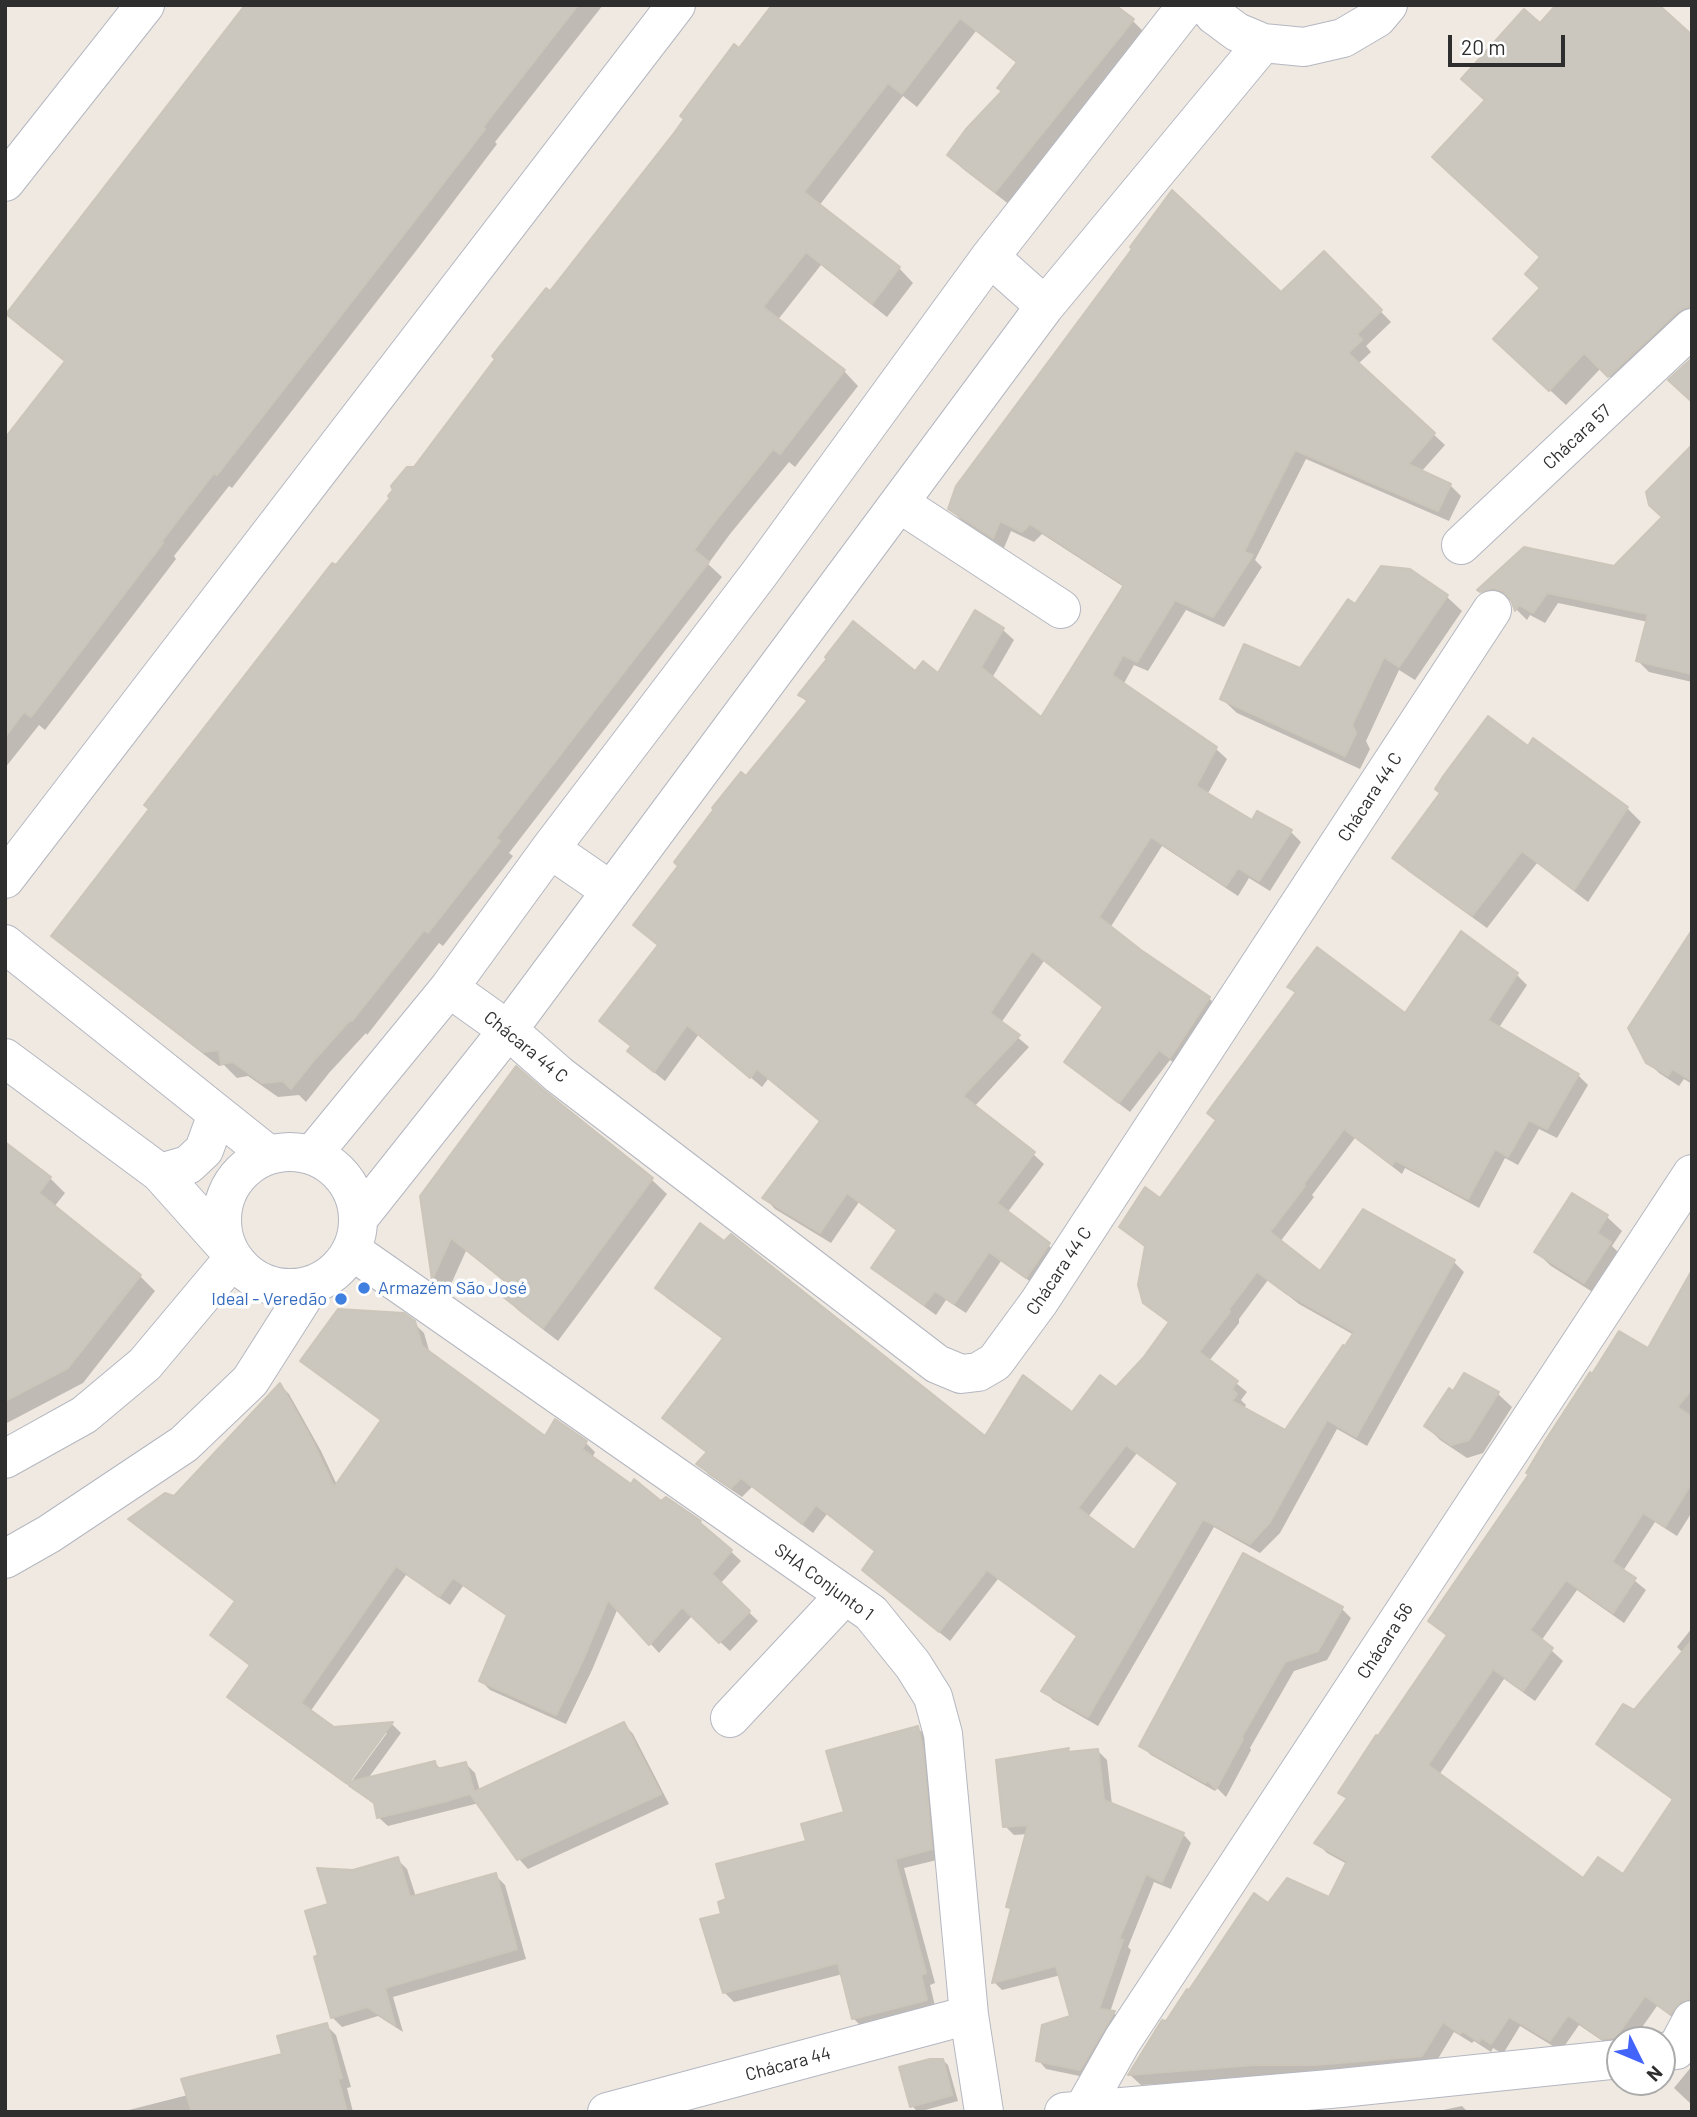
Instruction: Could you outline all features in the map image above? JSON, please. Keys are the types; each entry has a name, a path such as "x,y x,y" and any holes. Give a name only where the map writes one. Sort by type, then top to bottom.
{"street":[{"path":"5,182 145,5"},
{"path":"5,879 676,5"},
{"path":"312,1155 449,988 550,849 759,574 990,257 1187,5"},
{"path":"1206,5 1214,15 1237,32 1264,43 1304,47 1343,38 1377,18 1388,5"},
{"path":"5,1058 160,1173 248,1275 268,1285 289,1288 311,1285 327,1277 341,1265 355,1234 1045,306 1264,43"},
{"path":"990,257 1045,306"},
{"name":"Chácara 57","path":"1461,545 1692,328"},
{"path":"899,503 1060,609"},
{"name":"Chácara 44 C","path":"449,988 508,1030 559,1075 937,1364 961,1374 978,1372 995,1362 1039,1302 1492,610"},
{"path":"550,849 611,891"},
{"path":"5,944 269,1154"},
{"path":"160,1173 188,1166 204,1150 217,1114"},
{"path":"230,1254 221,1226 223,1203 233,1182 249,1165 269,1154 297,1151 331,1165 345,1179 355,1198 355,1234"},
{"name":"Chácara 56","path":"1074,2111 1692,1174"},
{"name":"SHA Conjunto 1","path":"355,1234 871,1613 913,1665 933,1697 943,1734 969,2015 984,2112"},
{"path":"5,1459 84,1415 145,1364 230,1254"},
{"path":"5,1559 49,1534 184,1444 250,1381 311,1285"},
{"path":"730,1718 845,1594"},
{"name":"Chácara 44","path":"607,2112 969,2015"},
{"name":"Chácara 56","path":"1074,2111 1343,2100 1606,2061"}],"building":[{"path":"245,5 578,5 217,475 214,473 31,717 24,712 5,737 5,438 65,361 6,314"},
{"path":"772,5 1115,5 1134,19 995,192 947,155 966,129 1002,91 997,88 1017,62 960,18 902,94 888,83 804,192 900,267 872,304 806,252 763,307 845,370 780,454 773,449 694,550 709,562 496,838 500,841 428,933 424,930 352,1021 350,1020 315,1059 291,1089 283,1081 262,1083 233,1062 221,1064 219,1050 203,1052 51,936 149,809 144,805 332,563 336,565 390,498 388,496 393,490 391,486 407,467 414,467 495,359 492,356 546,288 550,291 674,133 684,119 680,116 734,44 739,48"},
{"path":"1556,5 1659,5 1692,35 1692,307 1677,312 1608,377 1584,353 1549,391 1493,339 1540,288 1525,274 1540,257 1432,157 1485,100 1461,79 1524,9 1540,23"},
{"path":"1172,190 1281,292 1324,251 1382,310 1357,334 1362,340 1348,353 1435,433 1408,464 1451,484 1438,511 1295,450 1244,552 1253,555 1213,617 1175,600 1137,662 1123,655 1112,675 1217,747 1196,786 1252,820 1257,811 1292,830 1259,881 1238,868 1226,886 1151,837 1099,917 1141,950 1210,997 1170,1058 1159,1050 1119,1103 1064,1062 1103,1007 1032,951 990,1013 1020,1035 963,1096 1035,1152 997,1203 1050,1243 1026,1278 989,1252 954,1304 935,1291 924,1305 871,1268 897,1230 847,1193 820,1233 762,1198 820,1121 757,1069 750,1078 687,1025 654,1072 627,1051 631,1046 599,1021 658,945 633,925 678,866 674,862 714,809 712,808 741,772 746,776 808,700 798,695 853,621 915,671 923,661 938,673 975,610 1004,628 981,667 1041,717 1124,585 1030,524 1022,532 1000,521 993,538 948,509 956,486 1132,249 1130,247"},
{"path":"1692,358 1692,402 1668,380"},
{"path":"1692,445 1692,674 1636,661 1648,614 1547,593 1533,613 1519,605 1515,611 1511,600 1503,591 1493,588 1480,592 1477,590 1524,547 1614,566 1662,517 1649,505 1646,492"},
{"path":"1381,566 1410,569 1448,595 1399,667 1384,657 1352,725 1356,733 1345,756 1220,699 1244,644 1300,668 1348,599 1355,604"},
{"path":"1488,716 1528,746 1533,738 1628,807 1574,890 1522,851 1472,916 1392,858 1440,793 1435,789 1444,775"},
{"path":"1692,930 1692,1081 1672,1069 1668,1076 1646,1063 1628,1028"},
{"path":"1461,931 1518,973 1488,1020 1579,1074 1547,1129 1529,1120 1508,1157 1495,1149 1468,1199 1395,1160 1392,1165 1344,1129 1270,1232 1320,1271 1363,1209 1455,1260 1356,1437 1327,1420 1270,1522 1250,1544 1203,1519 1088,1717 1041,1691 1077,1636 987,1570 939,1632 862,1570 875,1551 816,1505 802,1524 741,1478 731,1488 696,1464 707,1452 662,1418 723,1338 655,1288 700,1223 724,1241 731,1234 985,1436 1023,1375 1072,1412 1100,1375 1116,1387 1143,1358 1169,1322 1143,1303 1138,1285 1145,1246 1119,1227 1145,1187 1160,1198 1216,1120 1207,1113 1296,992 1287,987 1317,947 1405,1013","holes":["1257,1272 1287,1294 1354,1332 1285,1430 1232,1401 1237,1394 1232,1389 1238,1381 1199,1352","1126,1445 1178,1483 1134,1550 1078,1508"]},
{"path":"516,1066 653,1178 543,1328 502,1296 511,1285 451,1238 432,1280 420,1196"},
{"path":"5,1142 51,1177 39,1193 141,1275 68,1368 5,1401"},
{"path":"1572,1193 1608,1215 1597,1233 1611,1242 1584,1283 1534,1252"},
{"path":"1692,1270 1692,1389 1677,1407 1692,1417 1692,1482 1665,1527 1643,1513 1612,1562 1636,1578 1613,1613 1566,1580 1530,1630 1553,1648 1523,1691 1493,1669 1428,1765 1583,1878 1598,1857 1623,1874 1673,1799 1596,1744 1623,1704 1634,1710 1692,1640 1692,1998 1680,2002 1670,2014 1645,1996 1624,2026 1606,2026 1606,2038 1602,2039 1568,2015 1550,2041 1509,2017 1491,2044 1482,2038 1479,2042 1462,2031 1460,2034 1443,2022 1422,2056 1128,2075 1162,2020 1166,2021 1187,1989 1189,1990 1254,1893 1268,1903 1287,1878 1329,1897 1347,1861 1314,1843 1347,1798 1338,1793 1447,1635 1428,1621 1529,1474 1526,1473 1545,1441 1619,1331 1648,1348"},
{"path":"338,1309 404,1313 415,1321 422,1346 545,1436 555,1419 587,1441 582,1449 631,1484 634,1479 661,1501 666,1497 701,1521 699,1522 732,1550 712,1574 750,1611 719,1643 682,1607 649,1645 608,1600 556,1715 479,1681 507,1615 453,1578 439,1597 396,1566 301,1703 334,1727 393,1722 349,1782 435,1761 437,1769 466,1762 474,1792 624,1722 661,1794 517,1860 470,1794 377,1818 374,1803 227,1697 250,1665 210,1635 235,1601 128,1519 165,1493 174,1496 280,1383 312,1440 334,1487 381,1420 300,1361"},
{"path":"1464,1373 1499,1392 1469,1440 1451,1445 1424,1426 1449,1388 1453,1391"},
{"path":"1243,1553 1343,1607 1318,1651 1285,1662 1241,1738 1243,1739 1216,1789 1207,1780 1206,1783 1139,1746"},
{"path":"918,1726 923,1750 932,1849 895,1859 926,1973 921,1975 927,2000 852,2019 838,1963 723,1993 700,1919 721,1914 718,1902 726,1899 716,1864 806,1841 801,1824 844,1812 826,1751"},
{"path":"1069,1748 1067,1752 1098,1749 1104,1800 1184,1833 1162,1882 1146,1874 1119,1939 1123,1940 1099,2009 1115,2011 1080,2070 1036,2061 1042,2025 1070,2016 1056,1966 992,1983 1011,1908 1006,1907 1028,1825 1003,1827 996,1760"},
{"path":"398,1857 410,1897 496,1873 517,1949 385,1988 395,2025 367,2007 331,2018 314,1957 318,1955 305,1911 328,1904 317,1868 353,1870"},
{"path":"327,2023 342,2078 338,2079 347,2112 192,2112 181,2079 282,2054 277,2036"},
{"path":"930,2059 943,2059 952,2095 910,2107 899,2067"}],"place":[{"name":"Armazém São José","path":"364,1288"},
{"name":"Ideal - Veredão","path":"341,1299"}]}
